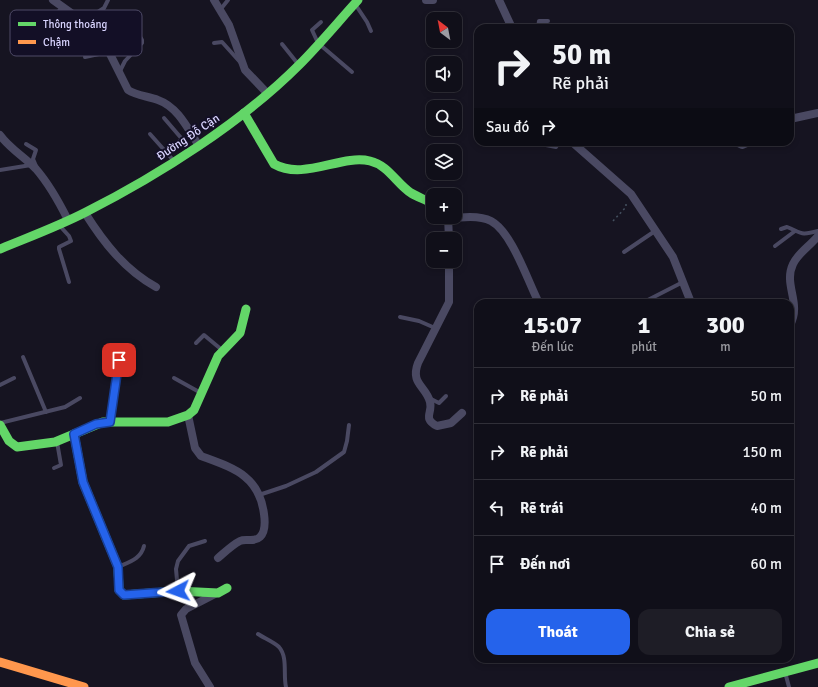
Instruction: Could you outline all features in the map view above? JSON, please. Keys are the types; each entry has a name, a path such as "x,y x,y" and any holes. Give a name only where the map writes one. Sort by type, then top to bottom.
{"street":[{"path":"53,0 68,10"},
{"path":"214,0 229,25 242,65 249,75 267,93"},
{"path":"426,0 433,0"},
{"path":"499,0 511,24"},
{"name":"Đường Đỗ Cận","path":"0,249 85,213 140,183 199,146 244,113 299,65 357,2"},
{"path":"110,56 128,90 133,93 158,100 171,107 182,118 199,146"},
{"path":"244,113 274,164 278,168 298,169 364,160 375,162 412,193 426,200"},
{"path":"794,118 818,113"},
{"path":"0,135 34,168 56,198 68,220"},
{"path":"577,146 628,190 673,258 690,299"},
{"path":"85,213 97,232 115,254 143,280 156,287"},
{"path":"462,216 490,220 498,226 520,263 537,299"},
{"path":"793,299 790,273 797,257 818,236"},
{"path":"449,268 449,302 415,370 415,377 431,406 429,420 437,426 451,423 462,413"},
{"path":"794,303 794,314"},
{"path":"0,424 13,446 18,447 57,442 96,424 110,422 163,422 188,416 194,410 215,362 222,351 240,333 246,309"},
{"path":"188,416 195,448 198,453 201,456 236,469 250,480 259,495 264,517 263,532 261,537 253,541 240,541 218,558"},
{"path":"74,434 83,482 118,567 119,590 124,595 178,591 218,593"},
{"path":"210,687 195,663 181,615 186,609 228,588"},
{"path":"0,662 84,687"},
{"path":"729,687 818,662"}],"lane":[{"path":"101,10 104,8 108,0"},
{"path":"220,10 228,0"},
{"path":"357,2 371,32"},
{"path":"61,10 64,7"},
{"path":"539,24 539,21 548,21"},
{"path":"321,22 312,30 318,43 352,72"},
{"path":"214,42 219,41 224,44 242,65"},
{"path":"282,44 299,65"},
{"path":"85,57 90,56"},
{"path":"119,73 125,61 130,56"},
{"path":"164,118 182,140 166,152"},
{"path":"150,134 175,161"},
{"path":"0,170 34,168 36,150 26,144"},
{"path":"58,224 69,236 71,241 59,247 69,282"},
{"path":"782,229 787,227 806,234 818,231"},
{"path":"624,252 655,231"},
{"path":"775,246 795,231"},
{"path":"650,299 683,282"},
{"path":"400,317 419,321 436,329"},
{"path":"196,343 204,335 222,351"},
{"path":"23,357 46,412"},
{"path":"110,422 119,360"},
{"path":"0,385 14,378"},
{"path":"174,378 201,393"},
{"path":"427,397 439,403 446,396"},
{"path":"0,424 65,407 80,398"},
{"path":"259,495 286,486 316,472 344,452 349,425"},
{"path":"54,468 61,464 57,442"},
{"path":"178,591 176,569 178,561 189,546 205,541"},
{"path":"118,567 134,561 143,552 144,546"},
{"path":"258,634 279,647 282,652 284,656 286,687"},
{"path":"785,672 789,687"}],"path":[{"path":"613,221 626,207 628,190"}],"traffic: fast":[{"path":"0,249 55,227 86,212 142,182 198,146 252,107 276,86 307,57 358,0"},
{"path":"244,113 274,164 298,170 347,161 370,161 382,166 411,193 426,200"},
{"path":"0,425 9,441 17,447 55,442 103,422 168,422 188,415 194,410 218,356 240,333 246,309"},
{"path":"74,434 83,482 118,567 119,590 124,595 178,591 218,593 227,588"},
{"path":"729,687 818,663"}],"traffic: slow":[{"path":"0,662 84,687"}],"route":[{"path":"119,360 110,422 96,424 74,434 83,482 118,567 119,590 121,594 178,591"}]}
